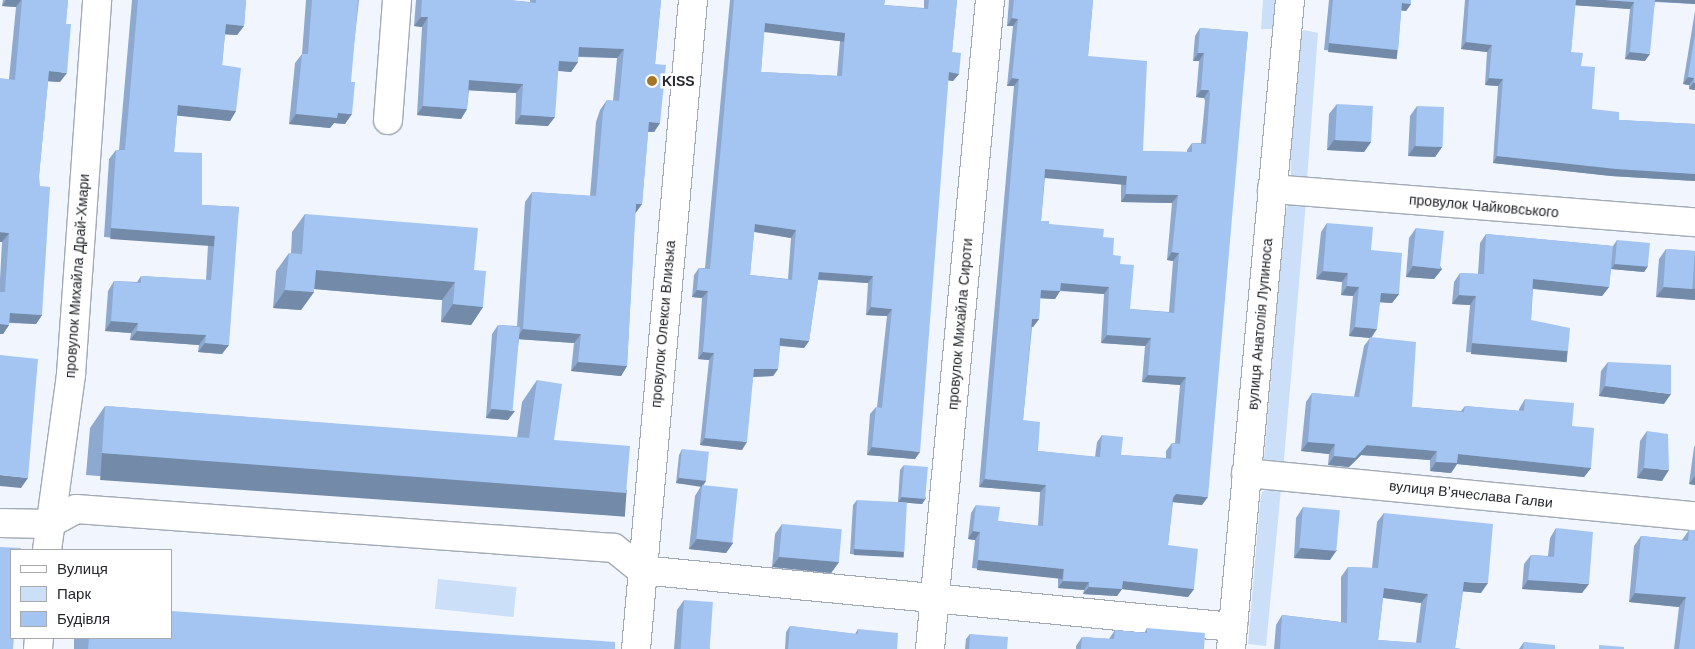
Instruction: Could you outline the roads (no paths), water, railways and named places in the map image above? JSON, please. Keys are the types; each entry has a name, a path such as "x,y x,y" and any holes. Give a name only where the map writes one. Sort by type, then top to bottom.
{"street":[{"name":"провулок Михайла Драй-Хмари","path":"48,537 71,374 97,0"},
{"path":"388,120 397,0"},
{"name":"провулок Олекси Влизька","path":"636,649 641,570 693,0"},
{"name":"провулок Михайла Сироти","path":"930,649 990,0"},
{"name":"вулиця Анатолія Лупиноса","path":"1232,638 1290,0"},
{"name":"провулок Чайковського","path":"1272,189 1695,222"},
{"name":"вулиця Вʼячеслава Галви","path":"1246,473 1695,516"},
{"path":"0,522 48,537 76,509 614,548 641,570 934,597 1232,638"}],"place":[{"name":"KISS","path":"652,81"}]}
